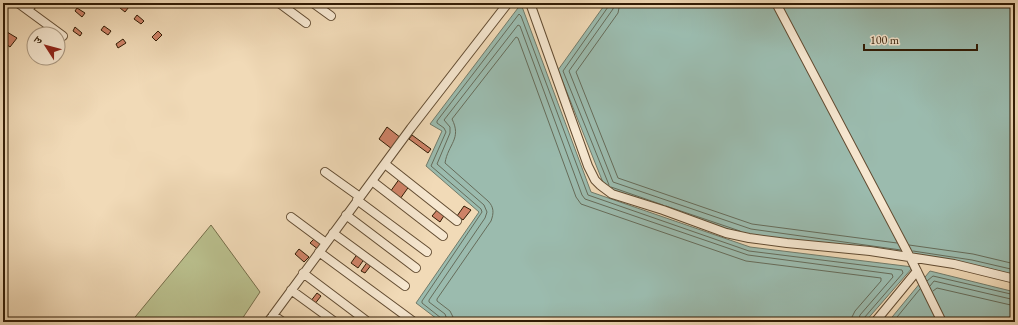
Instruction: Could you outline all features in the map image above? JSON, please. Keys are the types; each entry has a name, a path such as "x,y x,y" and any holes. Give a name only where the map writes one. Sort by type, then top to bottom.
{"street":[{"path":"18,3 30,6 52,26"},
{"path":"278,3 306,23"},
{"path":"313,3 331,16"},
{"path":"283,322 271,318 358,199 508,3"},
{"path":"530,3 588,166 595,180 600,186 612,194 663,210 726,233 749,238 870,251 910,257 954,264 1015,279"},
{"path":"776,3 910,257 942,322"},
{"path":"385,164 458,221"},
{"path":"325,172 427,252"},
{"path":"372,181 443,236"},
{"path":"346,215 416,268"},
{"path":"291,217 326,243"},
{"path":"333,233 406,286"},
{"path":"319,252 414,322"},
{"path":"875,322 917,271"},
{"path":"303,273 368,322"},
{"path":"291,290 335,322"}],"green space":[{"path":"211,225 260,292 240,322 131,322"}],"water":[{"path":"606,3 1015,3 1015,279 970,268 749,238 606,190 558,70"},
{"path":"521,4 591,192 750,247 913,267 865,322 441,322 416,303 479,212 426,166 442,131 430,124"},
{"path":"930,271 1015,292 1015,322 888,322"}],"building":[{"path":"124,3 132,3 125,12 120,8"},
{"path":"77,8 85,13 82,17 75,11"},
{"path":"137,15 144,21 141,24 134,19"},
{"path":"104,26 111,31 108,35 101,30"},
{"path":"75,27 82,33 80,36 73,31"},
{"path":"158,31 162,35 156,41 152,37"},
{"path":"7,32 17,38 10,47 3,42 3,37"},
{"path":"123,39 126,43 118,48 116,44"},
{"path":"387,127 401,138 392,149 379,139"},
{"path":"412,135 431,149 428,153 409,139"},
{"path":"400,178 410,185 400,199 390,192"},
{"path":"464,206 471,210 463,220 457,216"},
{"path":"438,209 445,214 440,222 432,216"},
{"path":"316,237 324,244 319,250 310,243"},
{"path":"299,249 309,257 304,262 295,254"},
{"path":"358,253 365,258 358,268 351,263"},
{"path":"368,261 372,264 365,273 361,271"},
{"path":"317,293 321,296 314,305 310,302"}]}
